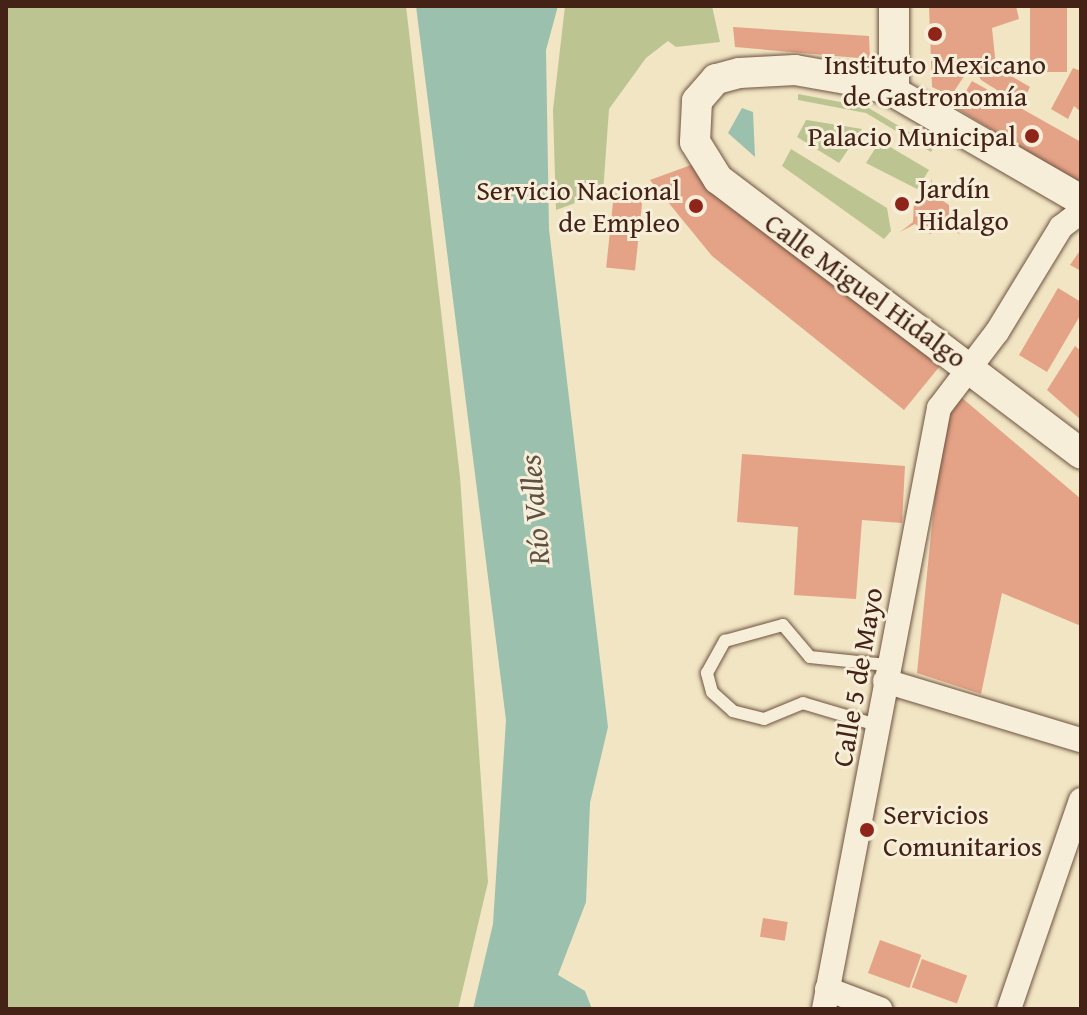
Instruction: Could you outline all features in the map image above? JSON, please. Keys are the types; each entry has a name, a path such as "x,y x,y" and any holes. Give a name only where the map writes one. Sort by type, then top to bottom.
{"street":[{"path":"894,6 894,92 1081,200"},
{"name":"Calle Miguel Hidalgo","path":"894,92 781,71 716,79 697,101 695,142 718,179 967,363 1081,454"},
{"name":"Calle 5 de Mayo","path":"826,999 939,408 967,363 997,332 1061,227 1081,212"},
{"path":"886,673 1081,740"},
{"path":"1009,1009 1081,800"},
{"path":"826,999 880,1009"}],"lane":[{"path":"880,726 803,703 764,719 733,711 712,692 707,673 725,641 783,625 810,657 886,673"}],"shaded area":[{"path":"6,6 406,6 460,477 488,882 458,1009 6,1009"},
{"path":"565,6 712,6 720,42 676,47 668,41 646,58 609,109 603,193 556,210 553,110"},
{"path":"798,94 867,107 934,147 931,152 866,113 798,100"},
{"path":"806,120 862,129 839,163 797,137"},
{"path":"880,141 929,170 917,189 866,163"},
{"path":"791,149 887,208 891,231 884,239 782,166"}],"water":[{"name":"Río Valles","path":"416,6 558,6 546,50 549,229 608,727 590,803 586,902 558,975 585,991 592,1009 473,1009 493,924 506,720"},
{"path":"742,108 753,112 755,157 728,133"}],"building":[{"path":"929,6 1016,6 1019,19 992,28 996,67 1030,87 1021,105 981,80 972,64 951,96 932,87"},
{"path":"1030,6 1067,6 1067,72 1030,72"},
{"path":"733,27 869,36 870,59 735,47"},
{"path":"1073,68 1081,71 1081,112 1074,106 1068,119 1051,109"},
{"name":"Palacio Municipal","path":"972,81 1081,142 1081,184 956,108"},
{"path":"691,165 944,361 904,410 712,256 650,180"},
{"path":"931,178 934,195 949,205 949,223 961,235 947,226 930,234 915,224 900,232 913,222 914,203 931,194"},
{"path":"614,193 643,196 635,271 606,268"},
{"path":"1081,249 1081,271 1070,265"},
{"path":"1058,288 1081,302 1081,314 1047,372 1019,355"},
{"path":"1075,346 1081,351 1081,420 1047,390"},
{"path":"955,392 1081,499 1081,626 1002,593 981,694 917,673 939,455"},
{"path":"742,454 905,466 902,523 862,520 856,599 794,595 798,527 737,522"},
{"path":"763,918 788,922 785,941 760,937"},
{"path":"880,940 921,955 909,988 868,973"},
{"path":"922,959 967,975 957,1004 912,987"}],"place":[{"name":"Instituto Mexicano de Gastronomía","path":"935,34"},
{"name":"Palacio Municipal","path":"1032,136"},
{"name":"Jardín Hidalgo","path":"902,204"},
{"name":"Servicio Nacional de Empleo","path":"696,206"},
{"name":"Servicios Comunitarios","path":"867,830"}]}
